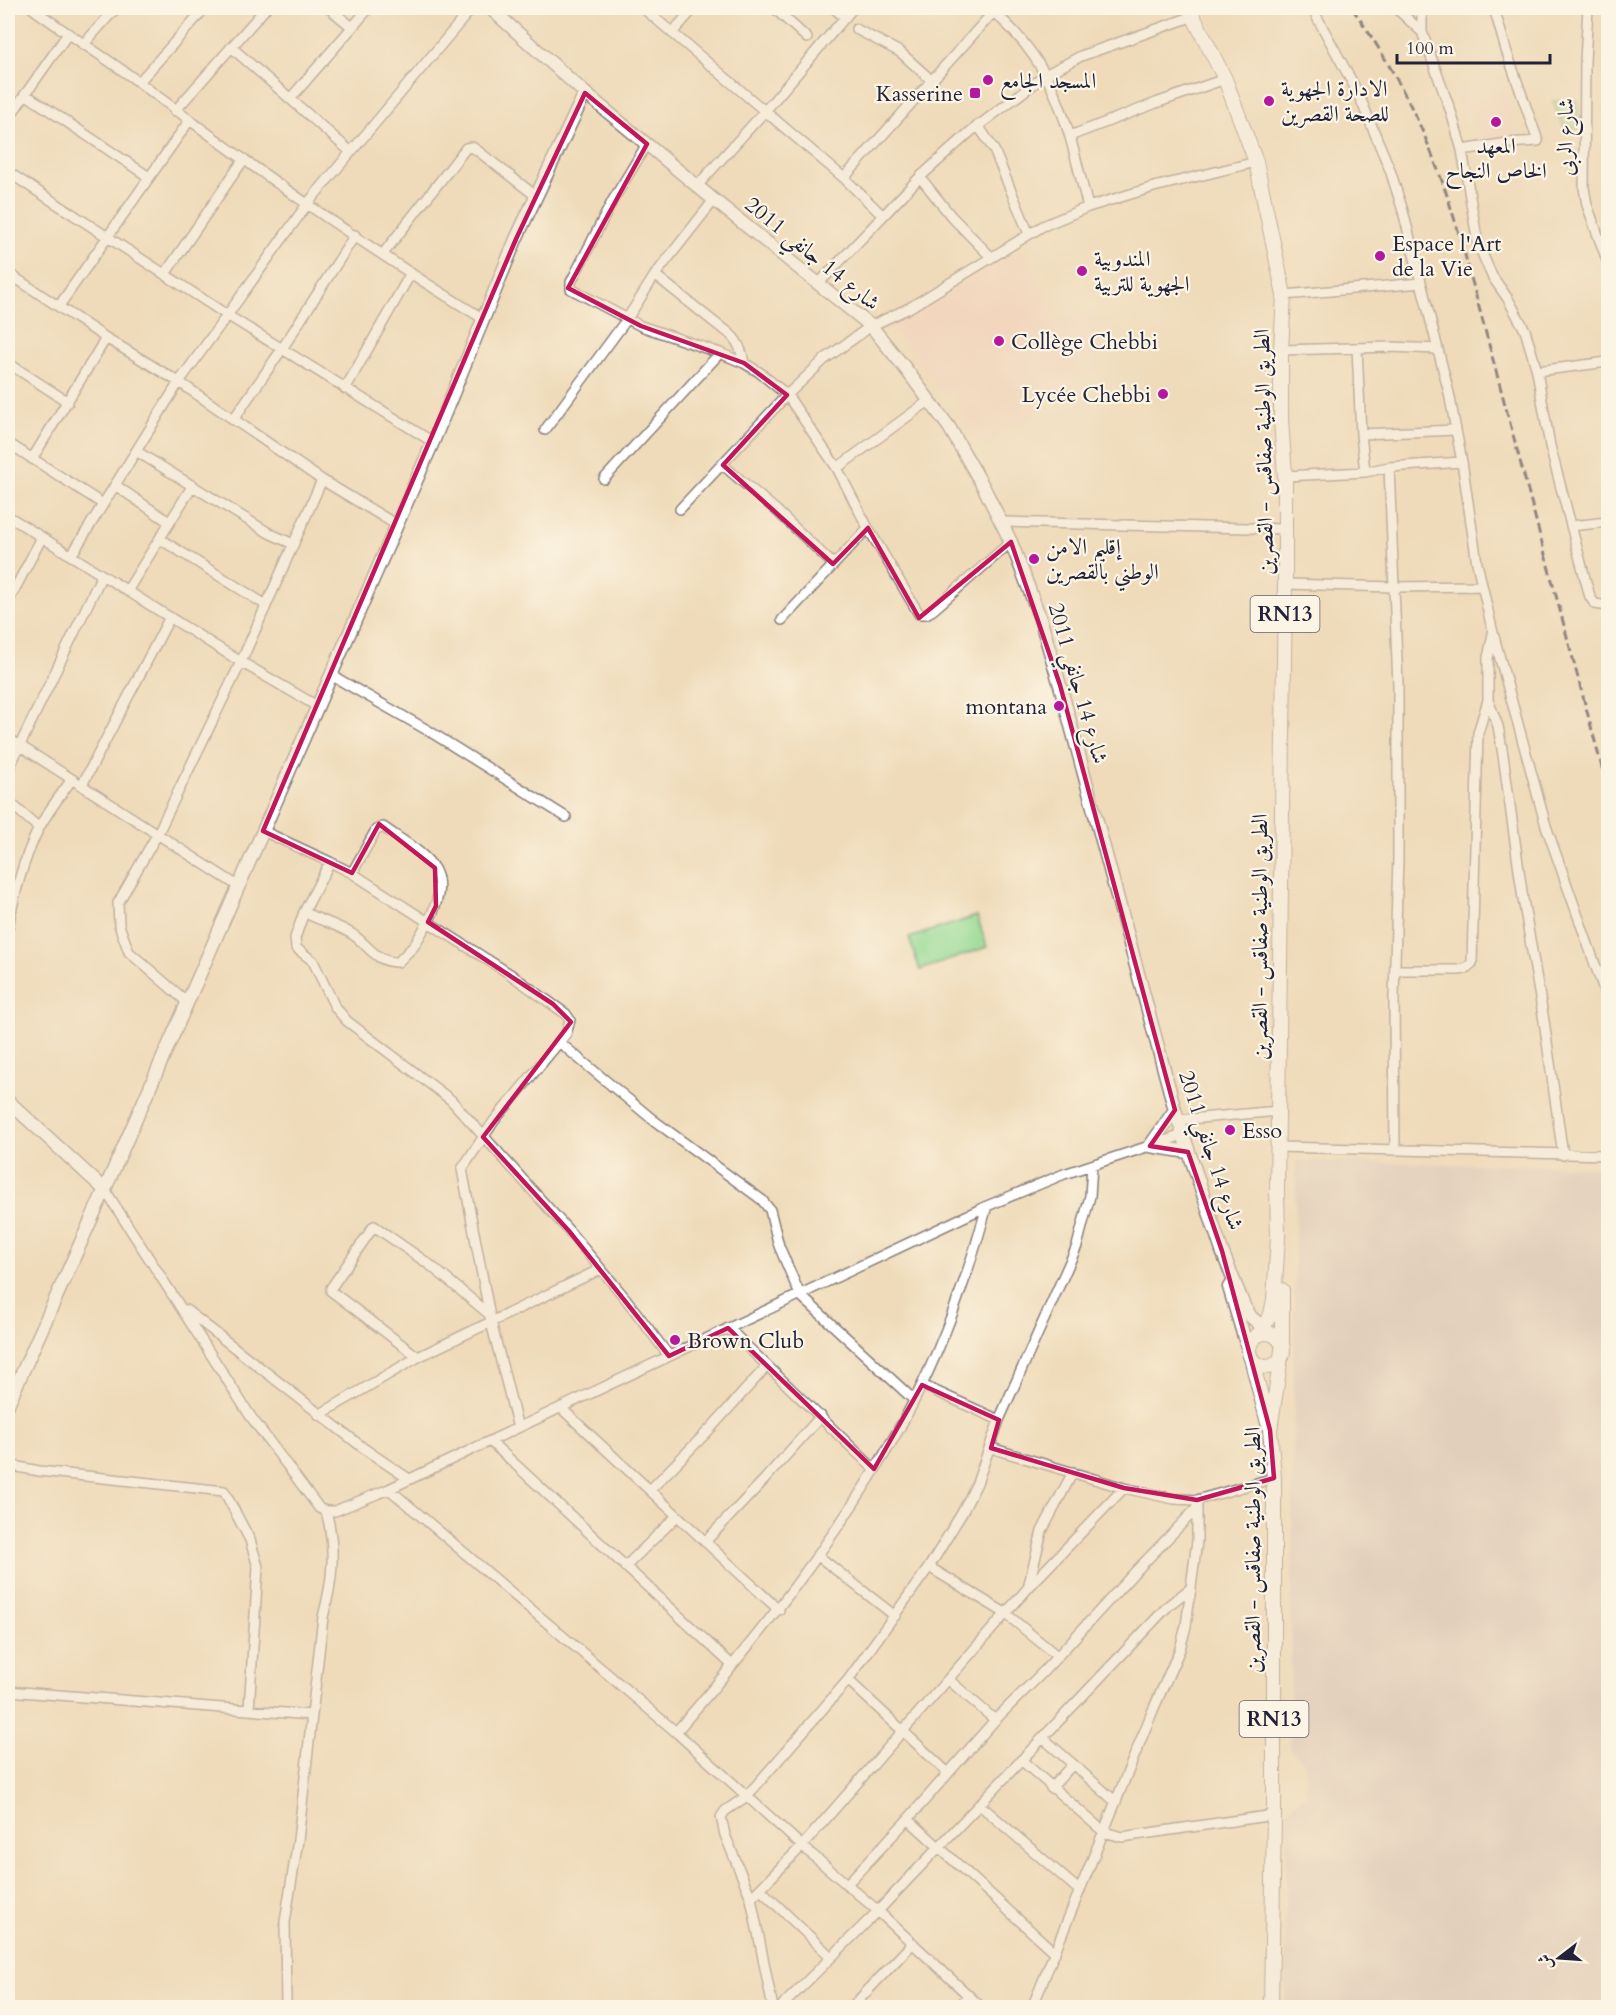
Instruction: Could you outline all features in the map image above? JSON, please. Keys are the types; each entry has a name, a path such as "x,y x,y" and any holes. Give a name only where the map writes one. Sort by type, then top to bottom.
{"main road":[{"name":"شارع 14 جانفي 2011","path":"490,8 585,93 871,326 930,400 966,455 1011,542 1040,618 1188,1152 1222,1251 1244,1306 1264,1332"},
{"name":"الطريق الوطنية صفاقس - القصرين","path":"1192,12 1225,79 1256,162 1284,295 1281,420 1285,476 1285,584 1278,1237 1274,1300 1264,1332"},
{"path":"8,1404 105,1190 397,525 482,318 585,93"},
{"path":"8,1101 105,1190"},
{"path":"1150,1146 1177,1115"},
{"path":"1150,1146 1188,1152"},
{"name":"الطريق الوطنية صفاقس - القصرين","path":"1271,2007 1274,1815 1274,1478 1270,1430 1282,1350 1282,1260 1278,1237"},
{"name":"شارع 14 جانفي 2011","path":"1222,1251 1232,1300 1270,1430"},
{"path":"1264,1332 1279,1339 1282,1350 1279,1360 1270,1366 1259,1365 1249,1353 1251,1342 1264,1332"}],"street":[{"path":"32,8 139,82 175,111 244,159 411,273 482,318"},
{"path":"83,45 116,8"},
{"path":"139,82 205,8"},
{"path":"175,111 266,8"},
{"path":"329,8 352,27"},
{"path":"290,99 369,8"},
{"path":"71,556 179,382 308,203 472,8"},
{"path":"643,8 844,178 884,216"},
{"path":"672,33 694,8"},
{"path":"774,8 807,38"},
{"path":"834,8 844,18"},
{"path":"698,186 853,8"},
{"path":"1312,8 1353,84 1381,149 1403,211 1456,430 1470,525 1493,633 1546,826 1608,1001"},
{"path":"1396,8 1422,32"},
{"path":"1422,8 1422,32 1462,150 1478,244 1492,276 1525,330 1537,371 1543,413 1590,597 1595,604 1608,606"},
{"path":"1462,150 1538,141 1494,8"},
{"name":"شارع الربى","path":"1588,8 1584,188 1587,206 1606,248 1608,263"},
{"path":"844,178 993,9 1035,55 1047,74 1070,136 1088,207"},
{"path":"819,283 920,177 978,125 1047,74 1081,56 1192,12"},
{"path":"856,29 900,52 931,80"},
{"path":"8,119 67,34"},
{"path":"231,47 351,152"},
{"path":"1070,136 1225,79"},
{"path":"25,94 149,177"},
{"path":"59,306 189,121"},
{"path":"978,125 994,150 1029,234"},
{"path":"647,144 613,200 571,282 571,289 641,326 744,363 759,372 786,395 837,468 868,528 918,614 926,614 933,610 1011,542"},
{"path":"383,254 466,147 472,147 478,151 536,196"},
{"path":"165,274 244,159"},
{"path":"680,509 786,395 825,359 871,326 909,308 1029,234 1088,207 1184,179 1256,162"},
{"path":"8,172 227,315 433,442"},
{"path":"920,177 951,216 991,257"},
{"path":"545,430 627,319 655,275 714,200"},
{"path":"1597,231 1608,231"},
{"path":"233,420 282,349 355,235"},
{"path":"8,273 106,338 179,382 322,480 397,525"},
{"path":"345,389 411,273"},
{"path":"655,275 719,327 729,332 736,340 744,363"},
{"path":"1284,295 1421,283"},
{"path":"32,459 106,338"},
{"path":"1357,348 1365,472"},
{"path":"1281,350 1438,349"},
{"path":"604,479 720,353"},
{"path":"1537,371 1608,362"},
{"path":"8,363 68,402"},
{"path":"837,468 930,400"},
{"path":"1361,434 1456,430"},
{"path":"8,443 103,504"},
{"path":"136,451 293,544"},
{"path":"1285,476 1365,472 1389,467 1462,462"},
{"path":"723,465 776,510 833,564"},
{"path":"1389,467 1398,685 1395,1150"},
{"path":"187,1002 129,952 119,925 118,903 158,833 241,662 322,480"},
{"path":"116,484 170,522"},
{"path":"127,591 193,485"},
{"path":"8,516 41,539 241,662 317,706"},
{"path":"1001,522 1285,529"},
{"path":"1571,526 1608,522"},
{"path":"782,620 868,528"},
{"path":"8,602 41,539"},
{"path":"160,539 266,605"},
{"path":"8,770 102,575"},
{"path":"1285,584 1393,587 1482,586"},
{"path":"82,785 170,617"},
{"path":"1395,970 1459,970 1465,969 1472,963 1478,733 1488,700 1488,658 1493,633"},
{"path":"331,675 429,731 566,817"},
{"path":"1488,700 1498,726 1503,755 1563,1155"},
{"path":"8,738 238,886"},
{"path":"8,928 26,860 39,828 72,778"},
{"path":"8,801 39,828"},
{"path":"304,912 354,935 380,959 398,962 414,946 436,906 438,879 435,868 424,856 383,827 376,830 352,873"},
{"path":"263,831 352,873 510,974 566,1014 570,1020 570,1026 559,1042 494,1120 462,1169 490,1318 518,1428"},
{"path":"330,862 304,912 295,938 296,948 313,961 335,1007 347,1022 451,1100 601,1269 669,1356"},
{"path":"559,1042 651,1119 762,1200 770,1210 779,1246 800,1295 914,1400"},
{"path":"1177,1115 1279,1111"},
{"path":"105,1190 251,1417 319,1508 334,1511 388,1489 987,1206 1092,1165 1183,1135"},
{"path":"1278,1147 1608,1155"},
{"path":"773,2007 752,1898 721,1824 721,1817 725,1811 747,1796 848,1680 929,1567 962,1513 991,1448 999,1420 1077,1246 1090,1196 1092,1165"},
{"path":"676,1732 778,1610 817,1555 898,1430 922,1385 960,1294 987,1206"},
{"path":"418,1357 331,1291 374,1226 430,1265 490,1318"},
{"path":"319,1415 490,1318 601,1269"},
{"path":"179,1305 319,1415 409,1479"},
{"path":"728,1328 874,1469"},
{"path":"650,1490 710,1430 767,1366"},
{"path":"922,1385 999,1420"},
{"path":"561,1408 778,1610"},
{"path":"705,1542 821,1416"},
{"path":"490,1441 732,1665"},
{"path":"991,1448 1124,1488 1197,1504"},
{"path":"8,1465 39,1471 224,1491 250,1540 258,1567 249,1710"},
{"path":"1029,1588 1042,1531 1073,1472"},
{"path":"847,1884 995,1720 1197,1504 1274,1478"},
{"path":"752,1898 802,1846 1005,1613 1124,1488"},
{"path":"388,1489 676,1732 878,1911 982,2007"},
{"path":"1032,2007 1153,1710 1180,1650 1186,1626 1197,1541 1197,1504"},
{"path":"286,2007 285,1923 298,1840 323,1617 333,1563 332,1533 326,1511"},
{"path":"625,1567 677,1516"},
{"path":"817,1555 895,1616"},
{"path":"929,1567 1005,1613 1057,1656"},
{"path":"780,2007 940,1847 1168,1605 1191,1588"},
{"path":"848,1680 948,1773"},
{"path":"949,1680 995,1720"},
{"path":"8,1691 311,1715"},
{"path":"1044,1738 1116,1802"},
{"path":"1021,1760 1104,1832 1122,1838 1274,1815"},
{"path":"1051,1788 1073,1764"},
{"path":"980,1805 1080,1891"},
{"path":"908,1819 1055,1953"},
{"path":"760,1889 831,1957"},
{"path":"853,2007 913,1943"},
{"path":"957,2007 969,1996"}],"highlighted area":[{"path":"585,93 647,144 568,288 641,326 744,363 787,395 723,465 833,564 868,528 919,618 1011,542 1060,685 1175,1110 1150,1146 1188,1152 1222,1251 1270,1430 1274,1478 1197,1500 1124,1488 991,1448 999,1420 922,1385 874,1469 728,1328 669,1356 569,1231 483,1137 571,1022 553,1004 428,922 436,906 435,868 379,824 352,873 263,831 516,239"}],"shaded area":[{"name":"المعهد الخاص النجاح","path":"1506,91 1519,133 1489,142 1482,138 1473,111 1461,116 1453,97 1464,92 1471,102"},
{"name":"Collège Chebbi","path":"1023,248 1059,320 1093,309 1101,368 980,445 963,424 964,412 955,397 943,394 915,359 917,353 915,349 908,349 894,333 894,324"},
{"path":"1296,1161 1608,1167 1608,2007 1285,2007 1287,1810 1306,1794 1306,1764 1290,1749"}],"green space":[{"path":"1552,101 1578,101 1579,129 1564,127"},
{"path":"977,916 987,947 920,970 909,938"}],"railway":[{"path":"1352,8 1377,45 1410,104 1446,193 1461,240 1608,790"}],"place":[{"name":"المسجد الجامع","path":"988,80"},
{"name":"Kasserine","path":"975,93"},
{"name":"الادارة الجهوية للصحة القصرين","path":"1269,101"},
{"name":"المعهد الخاص النجاح","path":"1496,122"},
{"name":"Espace l'Art de la Vie","path":"1380,256"},
{"name":"المندوبية الجهوية للتربية","path":"1082,271"},
{"name":"Collège Chebbi","path":"999,341"},
{"name":"Lycée Chebbi","path":"1163,394"},
{"name":"إقليم الامن الوطني بالقصرين","path":"1034,559"},
{"name":"montana","path":"1059,706"},
{"name":"Esso","path":"1230,1130"},
{"name":"Brown Club","path":"675,1340"}]}
